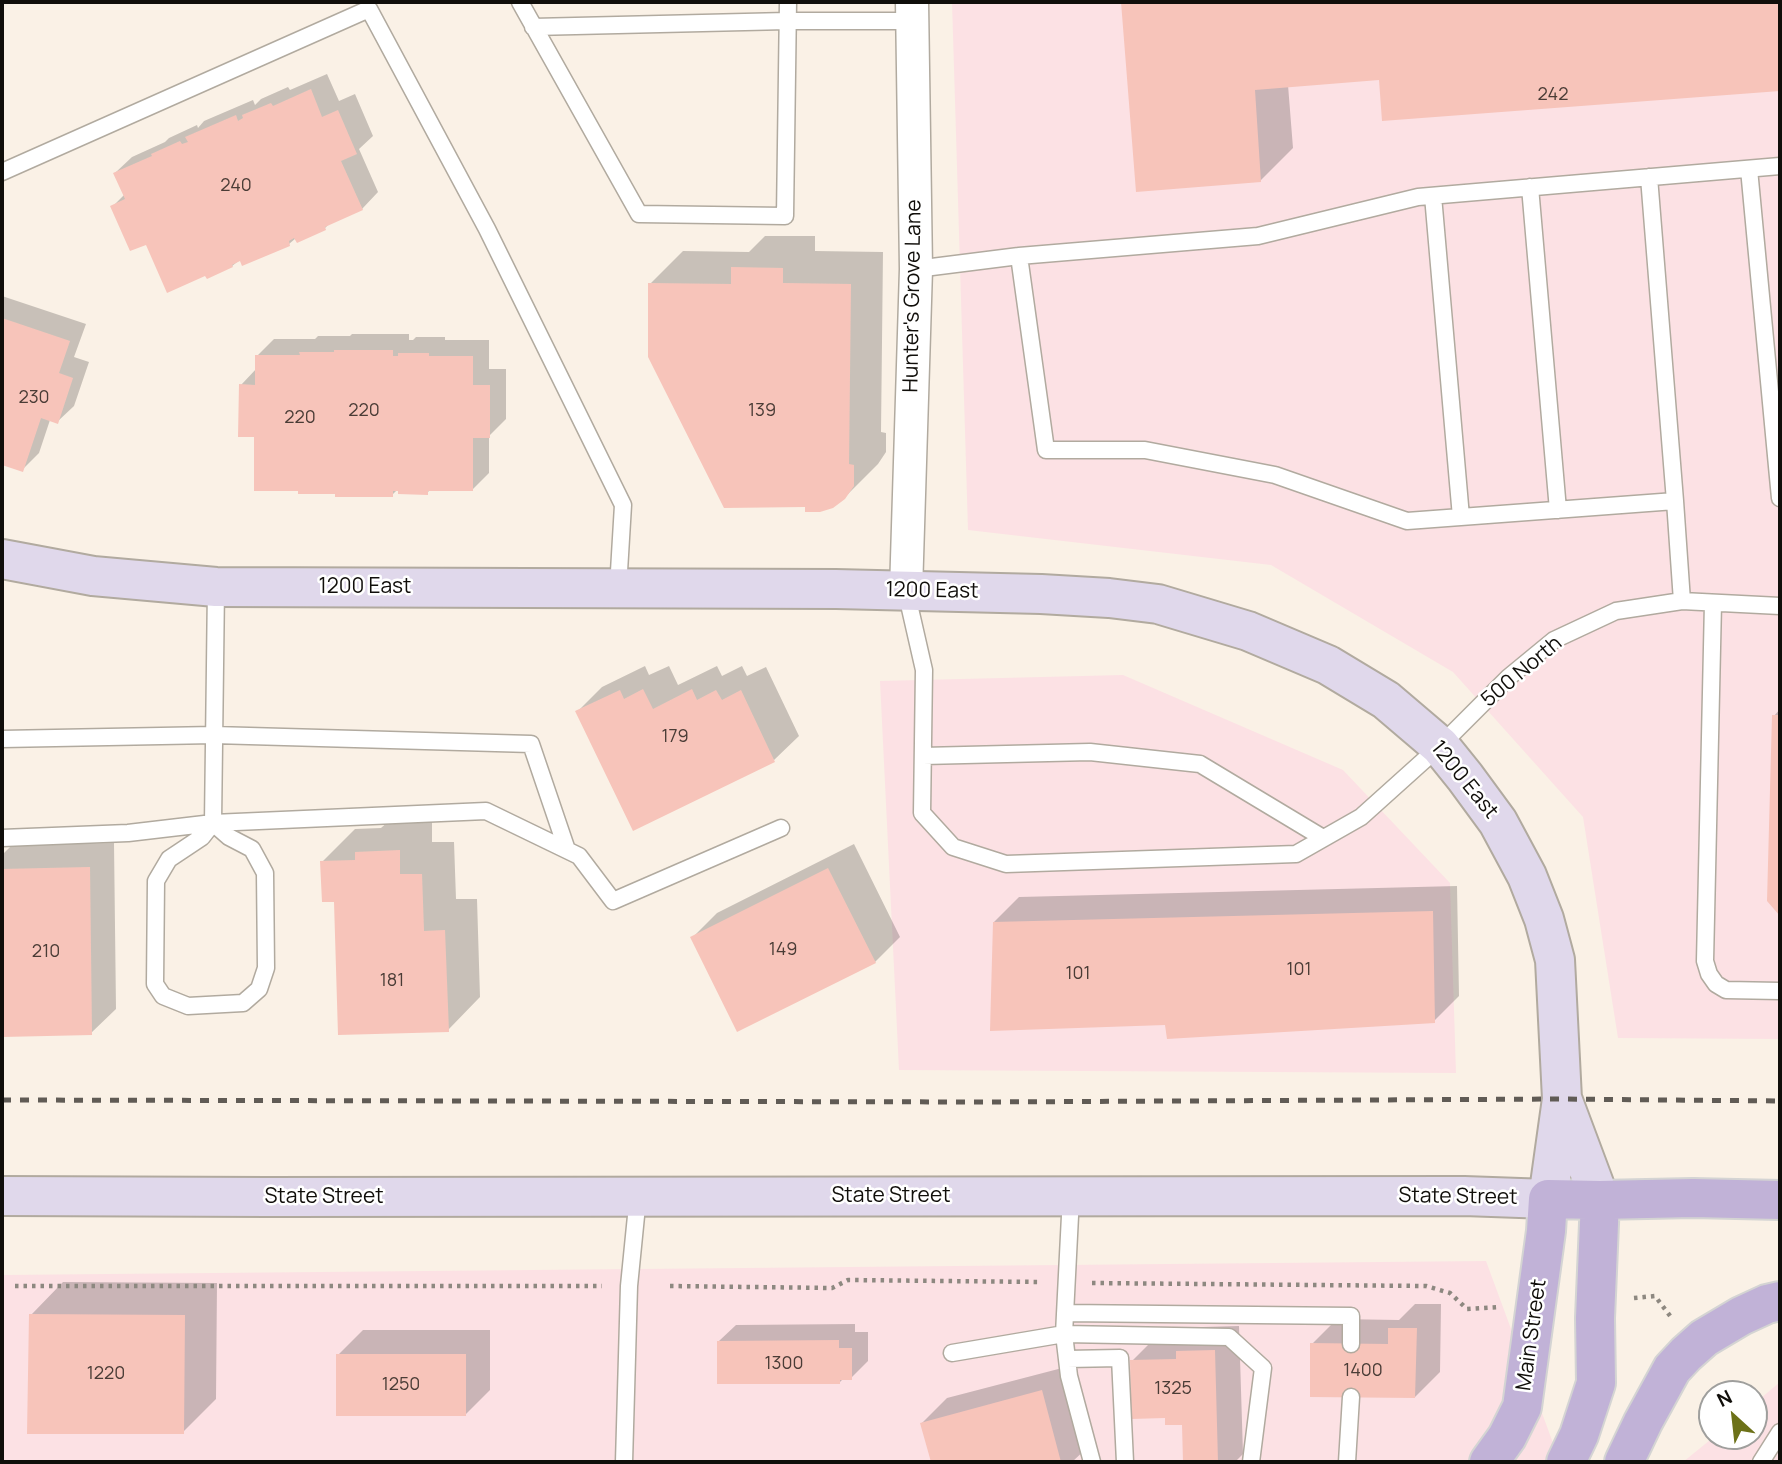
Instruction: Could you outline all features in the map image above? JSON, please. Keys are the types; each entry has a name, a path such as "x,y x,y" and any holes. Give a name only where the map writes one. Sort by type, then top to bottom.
{"main road":[{"name":"1200 East","path":"2,559 93,576 216,587 618,588 1041,594 1158,604 1248,631 1328,665 1386,700 1440,746 1498,822 1527,876 1544,919 1555,960 1562,1099 1548,1199"},
{"name":"1200 East","path":"1562,1099 1600,1200"},
{"name":"State Street","path":"2,1196 1464,1196 1600,1200 1780,1200"},
{"name":"Main Street","path":"1489,1462 1507,1437 1522,1407 1548,1199"},
{"path":"1566,1462 1579,1435 1596,1383 1595,1318 1600,1200"},
{"path":"1624,1462 1672,1369 1686,1354 1704,1338 1741,1316 1780,1301"}],"street":[{"name":"Hunter's Grove Lane","path":"906,591 916,269 912,11"}],"lane":[{"path":"520,2 639,214 785,216 788,2"},
{"path":"2,172 369,9 487,229 623,505 618,588"},
{"path":"534,27 788,21 912,11"},
{"path":"916,269 1019,256 1258,236 1433,196 1780,166"},
{"path":"1749,169 1780,498"},
{"path":"1649,177 1682,601"},
{"path":"1530,187 1558,510"},
{"path":"1433,196 1461,517"},
{"path":"1019,256 1045,450 1144,450 1275,475 1407,521 1675,501"},
{"path":"213,823 229,837 252,849 265,873 266,968 259,989 243,1003 188,1006 163,996 155,984 156,881 169,859 202,837 213,823 216,587"},
{"name":"500 North","path":"906,591 924,670 922,813 953,847 1006,864 1296,854 1361,817 1440,746 1509,677 1554,640 1616,611 1682,601 1780,606"},
{"path":"1713,603 1705,961 1716,984 1727,990 1780,990"},
{"path":"2,739 214,735 531,744 566,850"},
{"path":"923,757 1090,752 1200,764 1323,838"},
{"path":"2,838 128,832 213,823 486,811 579,856 613,901 781,828"},
{"path":"624,1462 629,1286 638,1196"},
{"path":"1071,1196 1064,1334 1069,1376 1092,1462"},
{"path":"1065,1312 1350,1316 1351,1344"},
{"path":"952,1353 1064,1334 1229,1337 1263,1368 1251,1462"},
{"path":"1067,1359 1120,1358 1125,1462"},
{"path":"1347,1462 1351,1397"},
{"path":"1760,1462 1780,1432"}],"path":[{"path":"670,1286 832,1288 848,1280 1426,1286 1450,1293 1467,1309"},
{"path":"15,1286 607,1286"}],"shaded area":[{"path":"952,2 1780,2 1780,1039 1618,1038 1583,817 1453,672 1271,565 968,530"},
{"path":"1123,675 1343,770 1450,883 1456,1073 899,1070 880,681"},
{"path":"1486,1261 1560,1462 2,1462 2,1275"},
{"path":"1780,1382 1780,1462 1683,1462 1698,1450 1768,1450 1768,1392"}],"building":[{"path":"1121,2 1780,2 1780,91 1382,121 1379,80 1255,90 1261,182 1136,192"},
{"path":"311,89 322,117 338,110 357,154 341,161 363,210 297,243 294,238 289,241 290,246 242,266 240,261 207,279 205,276 167,293 146,245 130,251 110,206 125,199 113,173 180,141 182,144 188,142 185,137 236,115 238,121 243,118 242,115 271,103 273,106"},
{"path":"731,267 783,268 783,283 851,284 849,464 854,465 854,486 845,499 833,508 820,512 805,512 805,507 724,508 648,357 648,283 731,284"},
{"path":"2,318 70,341 59,373 73,378 58,424 41,418 23,472 2,465"},
{"path":"393,350 393,356 398,356 398,353 429,353 429,356 473,356 473,385 490,385 490,438 473,438 473,491 428,491 428,495 398,494 398,491 393,491 393,497 335,497 335,494 298,494 298,491 254,491 254,437 238,437 239,384 255,385 255,355 300,355 299,352"},
{"path":"643,689 653,709 692,689 697,700 716,690 722,700 741,690 775,762 633,831 575,711 620,690 624,699"},
{"path":"1772,715 1780,715 1780,916 1767,901"},
{"path":"400,850 400,874 422,874 424,931 445,930 449,1032 338,1035 334,902 322,902 320,861 355,860 355,852"},
{"path":"90,867 92,1035 2,1037 2,869"},
{"path":"828,868 876,963 737,1032 690,937"},
{"path":"1433,911 1435,1023 1167,1039 1165,1025 990,1031 993,922"},
{"path":"29,1314 185,1315 184,1434 27,1434"},
{"path":"1388,1328 1417,1328 1415,1398 1310,1397 1310,1343 1388,1344"},
{"path":"839,1340 839,1348 852,1348 852,1380 840,1380 840,1384 717,1384 717,1341"},
{"path":"1215,1350 1218,1462 1183,1462 1182,1425 1165,1425 1165,1418 1131,1419 1130,1360 1176,1359 1176,1351"},
{"path":"336,1354 466,1354 466,1416 336,1416"},
{"path":"1042,1390 1061,1462 931,1462 920,1423"}],"railway":[{"path":"2,1100 1780,1101"}]}
